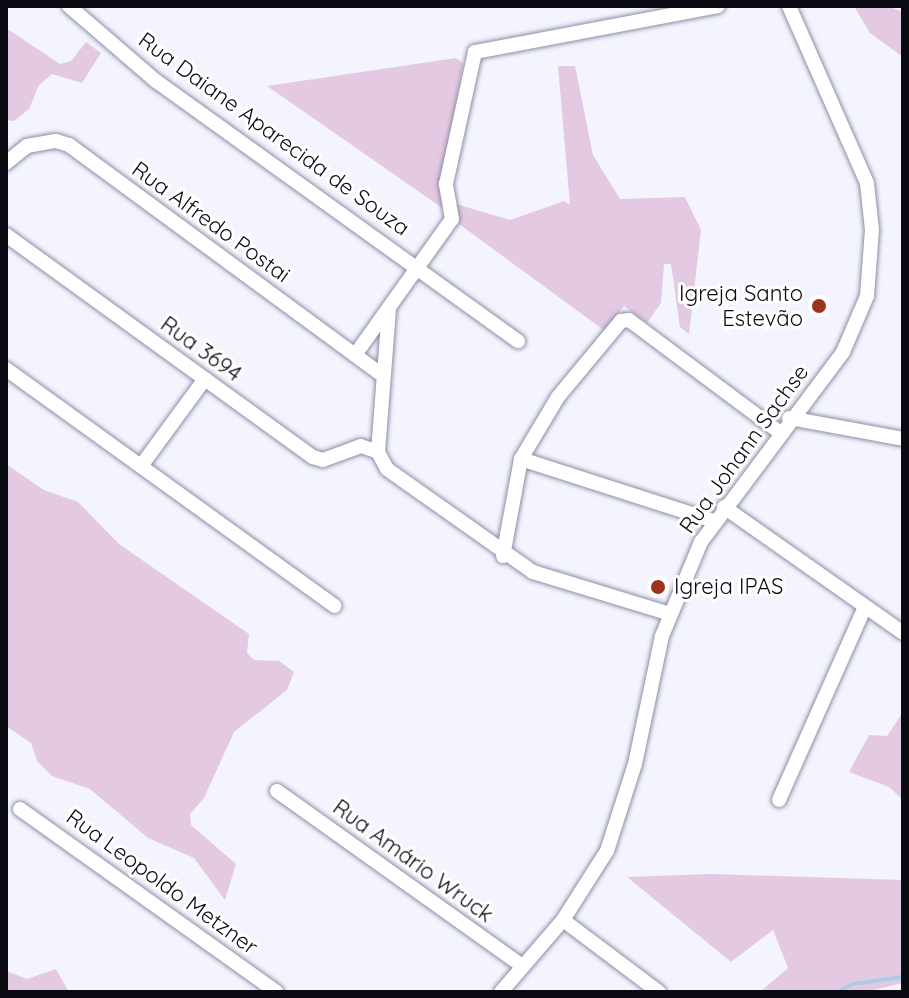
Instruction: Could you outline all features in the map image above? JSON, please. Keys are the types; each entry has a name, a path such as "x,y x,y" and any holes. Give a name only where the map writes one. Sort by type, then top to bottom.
{"street":[{"name":"Rua Daiane Aparecida de Souza","path":"69,6 156,81 419,266 518,341"},
{"path":"355,355 453,215 446,184 475,52 718,6"},
{"name":"Rua Johann Sachse","path":"501,992 563,920 600,867 617,825 670,614 714,521 789,418 843,352 859,320 870,284 872,230 861,165 789,6"},
{"name":"Rua Alfredo Postai","path":"6,163 27,146 56,141 69,145 383,376"},
{"name":"Rua 3694","path":"6,235 313,457 323,460 361,446 378,452"},
{"path":"389,307 378,452 387,469 503,556 566,587 670,614"},
{"path":"503,556 521,459 558,397 625,319 779,432"},
{"path":"6,369 335,606"},
{"path":"141,466 205,379"},
{"path":"789,418 903,439"},
{"path":"521,459 714,521"},
{"path":"724,507 903,633"},
{"path":"779,800 865,607"},
{"name":"Rua Amário Wruck","path":"277,791 522,966"},
{"name":"Rua Leopoldo Metzner","path":"20,809 277,992"},
{"path":"563,920 659,992"}],"shaded area":[{"path":"887,6 903,12 903,57 870,33 855,8"},
{"path":"6,28 60,64 71,61 86,42 101,53 82,83 52,74 39,85 29,109 14,121 6,120"},
{"path":"456,58 463,63 442,186 448,212 267,86"},
{"path":"558,66 575,66 593,155 620,199 685,197 701,230 689,334 680,327 671,264 664,264 661,303 647,323 624,306 605,331 459,224 456,204 510,220 564,201 570,205"},
{"path":"6,464 44,490 78,502 119,544 249,634 247,653 254,660 279,661 294,672 287,690 234,732 204,798 190,814 191,825 236,864 225,900 194,858 148,838 90,789 52,776 37,761 31,743 6,726"},
{"path":"903,712 903,800 889,787 849,772 869,735 887,736"},
{"path":"711,874 903,880 903,983 865,992 760,992 788,968 773,930 731,962 627,877"},
{"path":"56,969 69,992 6,992 6,971 27,979"}],"waterway":[{"path":"838,992 853,984 903,977"}],"place":[{"name":"Igreja Santo Estevão","path":"819,306"},
{"name":"Igreja IPAS","path":"658,587"}]}
